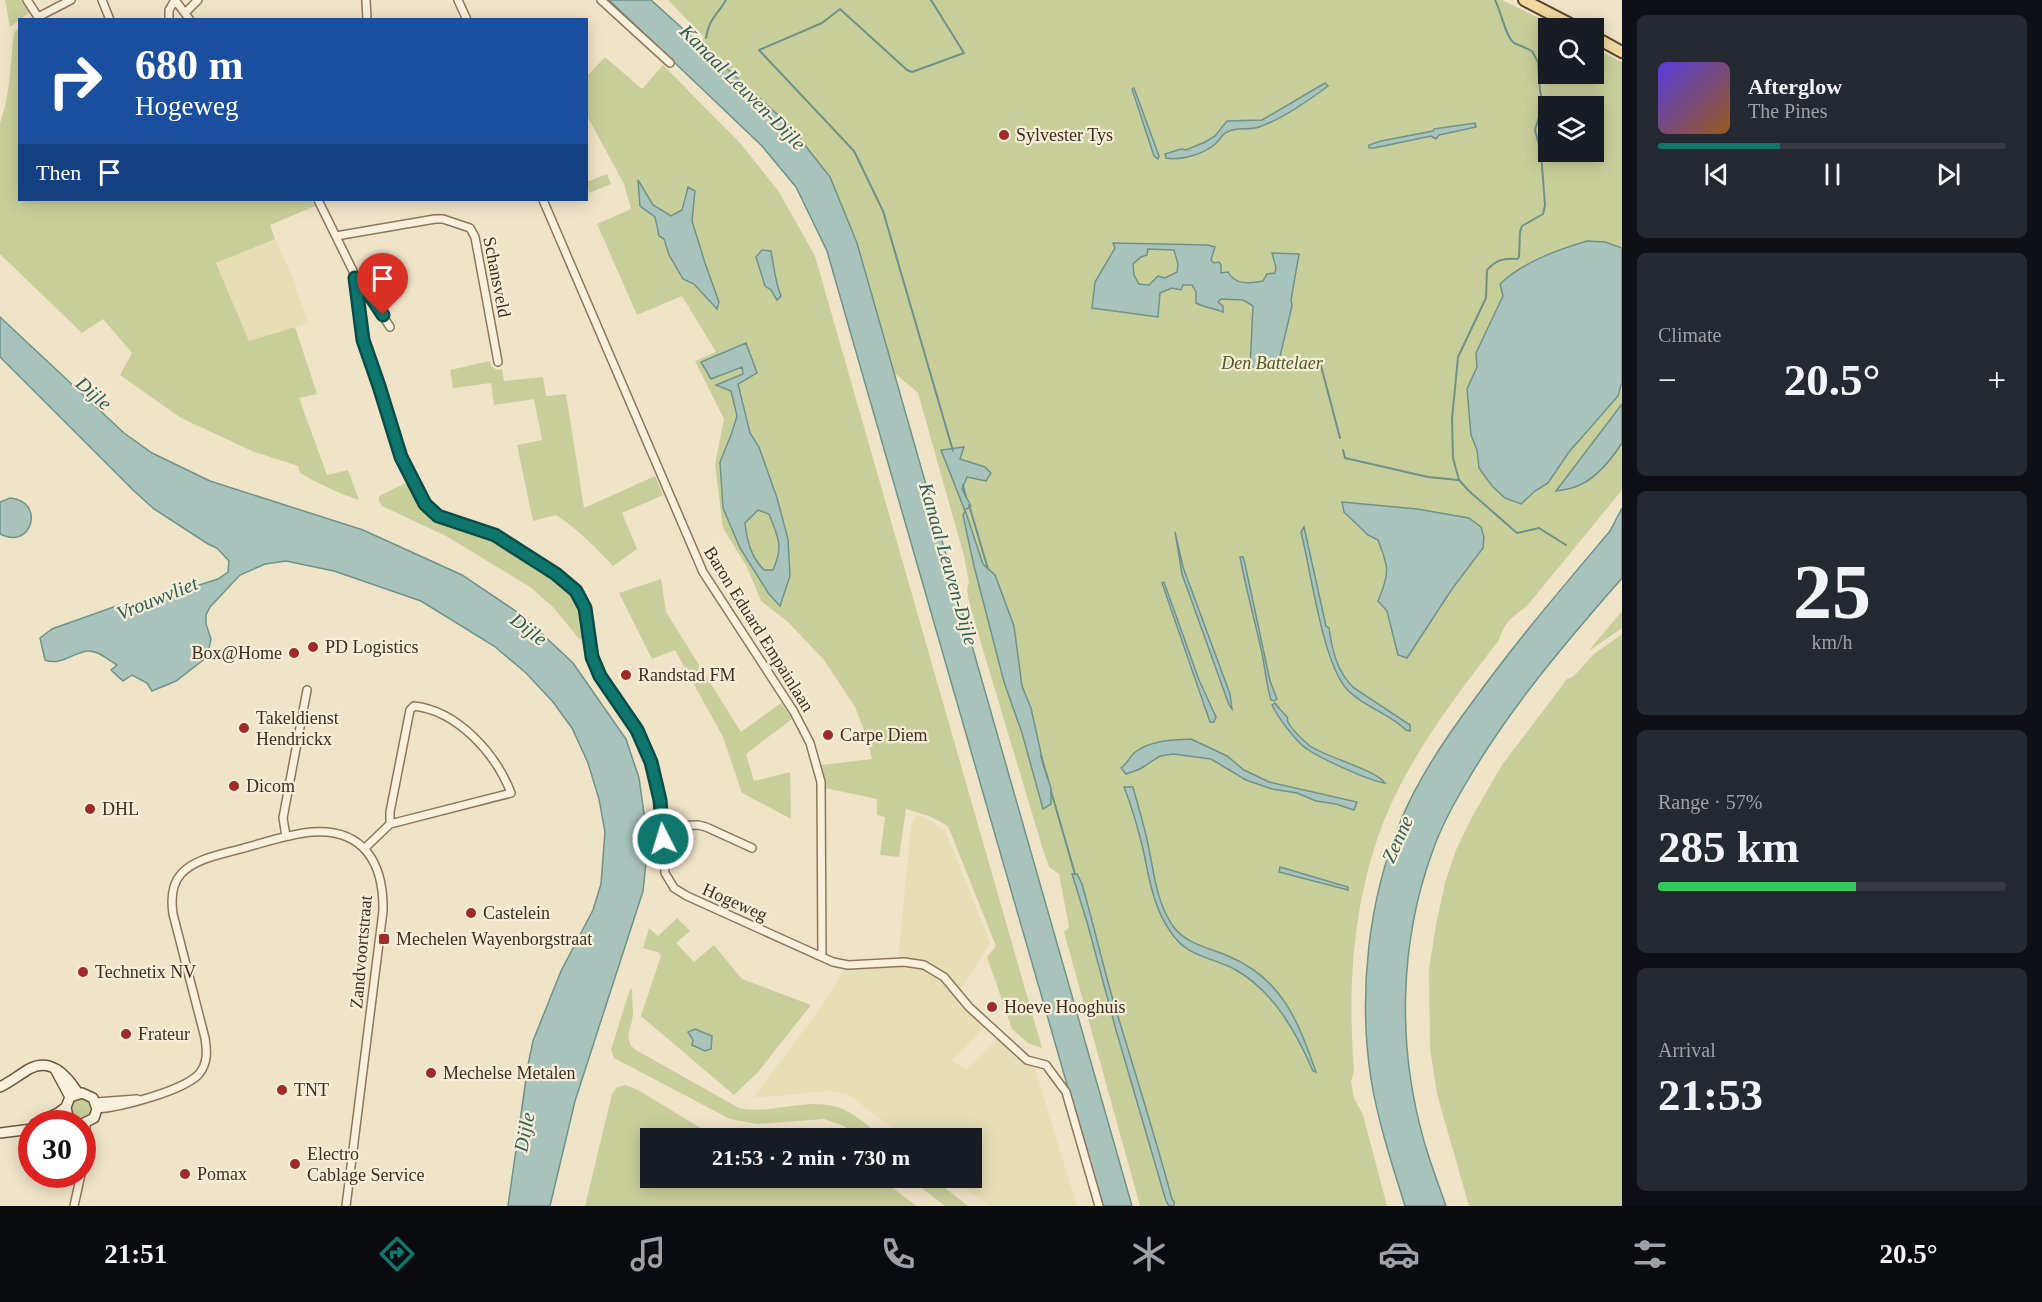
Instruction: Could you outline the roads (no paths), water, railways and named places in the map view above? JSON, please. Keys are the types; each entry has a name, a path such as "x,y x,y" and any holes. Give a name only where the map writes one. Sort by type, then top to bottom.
{"main road":[{"path":"1524,0 1559,18"},
{"path":"1604,42 1622,52"}],"street":[{"path":"27,0 39,18 71,0"},
{"path":"102,0 109,18"},
{"path":"169,18 169,10 175,0 187,16 198,0"},
{"path":"366,0 367,18"},
{"path":"458,0 466,18"},
{"path":"601,0 670,63"},
{"name":"Hogeweg","path":"318,201 355,278 363,340 401,457 425,504 438,516 495,535 556,574 576,591 585,608 592,657 600,676 637,730 651,762 660,800 665,873 674,888 710,908 833,962 848,965 904,962 924,965 944,977 969,1007 1027,1060 1046,1065 1066,1092 1099,1206"},
{"name":"Baron Eduard Empainlaan","path":"543,201 703,572 794,712 815,757 822,793 822,957"},
{"name":"Schansveld","path":"336,237 435,219 443,219 470,228 474,237 498,362"},
{"name":"Hogeweg","path":"355,278 360,280 390,327"},
{"path":"286,836 283,818 307,690"},
{"path":"96,1105 140,1099 171,1090 200,1073 205,1064 207,1052 171,901 176,880 186,869 200,862 286,836 313,832 337,833 351,838 365,848 390,824 511,793 506,778 471,734 430,708 414,706 410,710 390,812 390,824"},
{"path":"663,826 698,825 706,827 752,849"},
{"name":"Zandvoortstraat","path":"346,1206 383,911 380,873 365,848"},
{"path":"0,1087 37,1065 55,1069 66,1075 74,1095 68,1110"},
{"path":"74,1095 90,1095 96,1105 95,1110"},
{"path":"0,1132 18,1130"},
{"path":"74,1206 78,1188"}],"water":[{"name":"Kanaal Leuven-Dijle","path":"609,0 651,0 789,125 830,177 857,243 1132,1206 1102,1206 827,251 796,187 762,146"},
{"path":"1325,83 1328,86 1268,124 1227,132 1214,145 1198,154 1185,158 1166,158 1165,154 1181,149 1186,150 1215,136 1227,121 1262,120"},
{"path":"1134,88 1159,156 1158,159 1154,156 1132,89"},
{"path":"1475,123 1476,127 1439,135 1436,139 1431,136 1369,148 1369,145 1381,141 1434,129"},
{"path":"638,180 653,205 671,216 682,210 688,187 695,191 692,221 719,302 717,309 694,284 683,279 669,255 664,239 659,236 655,217 640,206"},
{"path":"1587,241 1605,242 1622,248 1622,382 1618,396 1569,452 1548,483 1521,504 1505,498 1492,486 1479,468 1477,450 1471,435 1467,389 1477,367 1476,353 1503,296 1500,284 1530,263"},
{"path":"1113,243 1208,245 1215,247 1211,260 1214,263 1219,262 1221,273 1228,272 1235,280 1248,283 1263,281 1267,274 1275,273 1272,253 1299,254 1292,306 1277,369 1250,367 1253,306 1243,300 1221,299 1218,302 1223,306 1223,312 1196,303 1196,292 1192,285 1183,285 1181,290 1172,288 1160,293 1158,317 1092,308 1095,282 1115,248","holes":["1148,249 1174,250 1178,264 1177,272 1165,278 1158,276 1149,285 1139,284 1134,275 1133,264 1147,255"]},
{"path":"762,250 771,251 781,296 777,300 771,290 765,286 756,257"},
{"name":"Dijle","path":"0,317 124,433 152,453 210,481 363,530 462,575 523,616 573,663 626,739 639,778 648,842 643,891 575,1101 550,1206 508,1206 533,1041 561,971 593,910 601,884 605,832 599,799 588,763 572,728 553,702 526,673 494,646 421,601 334,571 286,561 265,564 240,575 210,607 206,615 206,624 211,639 207,657 176,681 152,691 147,683 132,675 123,681 111,670 117,665 95,652 82,652 56,661 45,660 40,638 52,629 119,605 134,606 218,579 228,572 229,561 217,548 154,509 0,357"},
{"path":"746,343 757,373 738,384 750,433 759,447 777,498 788,539 790,576 780,606 769,594 740,548 723,508 720,462 737,416 731,391 716,385 743,374 742,367 711,379 701,362","holes":["758,510 769,514 779,548 773,570 764,570 750,548 745,523"]},
{"path":"1622,404 1622,443 1613,456 1589,480 1573,488 1556,491"},
{"path":"964,447 960,459 985,467 991,473 986,481 967,477 962,489 971,506 965,510 983,564 995,575 1014,626 1022,686 1031,708 1051,788 1051,804 1043,809 1022,733 1004,682 974,566 963,515 965,511 941,450"},
{"path":"10,498 21,501 28,507 31,515 31,524 20,536 11,537 0,534 0,502"},
{"path":"1342,502 1417,509 1469,518 1481,527 1484,537 1483,548 1452,589 1407,658 1398,655 1387,611 1378,601 1385,584 1387,570 1378,540 1368,535 1344,512"},
{"name":"Zenne","path":"1622,508 1622,578 1538,678 1482,757 1443,825 1422,885 1413,921 1408,958 1406,1032 1415,1105 1426,1149 1446,1206 1405,1206 1374,1095 1367,1047 1366,981 1369,948 1381,882 1390,851 1401,820 1432,760 1521,638 1610,531"},
{"path":"1304,527 1326,626 1329,628 1339,668 1354,688 1410,725 1410,731 1352,694 1337,674 1318,613 1301,532"},
{"path":"1175,532 1183,567 1230,694 1232,709 1182,574"},
{"path":"1240,557 1243,557 1245,564 1270,681 1277,699 1274,701 1271,700 1269,694"},
{"path":"1164,582 1199,680 1216,717 1214,722 1210,722 1162,583"},
{"path":"1275,703 1287,717 1292,728 1310,746 1361,768 1385,783 1345,769 1307,749 1282,722 1272,705"},
{"path":"1191,739 1227,756 1244,770 1269,782 1357,802 1354,810 1246,780 1211,759 1173,754 1160,756 1140,769 1126,774 1121,768 1134,753 1147,745"},
{"path":"1124,787 1133,787 1159,897 1173,926 1184,937 1198,945 1247,965 1275,989 1302,1035 1316,1072 1313,1071 1282,1014 1262,990 1250,979 1227,965 1200,956 1184,947 1170,931 1159,912 1137,825"},
{"path":"1280,867 1348,887 1348,890 1279,872"},
{"path":"1072,874 1077,874 1082,884 1113,1000 1174,1206 1169,1206 1166,1201"},
{"path":"695,1029 712,1036 711,1049 705,1051 692,1045 693,1040 688,1032"}],"waterway":[{"name":"Kanaal Leuven-Dijle","path":"706,38 711,22 726,0"},
{"path":"931,0 964,53 912,72 840,9 822,23 759,50 854,151 883,211 953,451"},
{"path":"1495,0 1511,40 1532,51 1538,62 1543,104 1535,130 1541,153 1545,205 1543,214 1522,226 1519,257 1500,260 1487,270 1486,298 1458,357 1452,419 1453,458 1459,480 1517,533 1539,528 1566,545"},
{"path":"1320,362 1340,438"},
{"path":"1343,450 1345,458 1428,477 1458,480"},
{"path":"963,485 966,497"},
{"path":"969,505 988,569"},
{"path":"1041,756 1048,779"},
{"path":"1051,791 1075,874"}],"place":[{"name":"Sylvester Tys","path":"1004,135"},
{"name":"PD Logistics","path":"313,647"},
{"name":"Box@Home","path":"294,653"},
{"name":"Randstad FM","path":"626,675"},
{"name":"Takeldienst Hendrickx","path":"244,728"},
{"name":"Carpe Diem","path":"828,735"},
{"name":"Dicom","path":"234,786"},
{"name":"DHL","path":"90,809"},
{"name":"Castelein","path":"471,913"},
{"name":"Mechelen Wayenborgstraat","path":"384,939"},
{"name":"Technetix NV","path":"83,972"},
{"name":"Hoeve Hooghuis","path":"992,1007"},
{"name":"Frateur","path":"126,1034"},
{"name":"Mechelse Metalen","path":"431,1073"},
{"name":"TNT","path":"282,1090"},
{"name":"Electro Cablage Service","path":"295,1164"},
{"name":"Pomax","path":"185,1174"}],"park label":[{"name":"Den Battelaer","path":"1272,363"}],"water label":[{"name":"Vrouwvliet","path":"157,598"}]}
